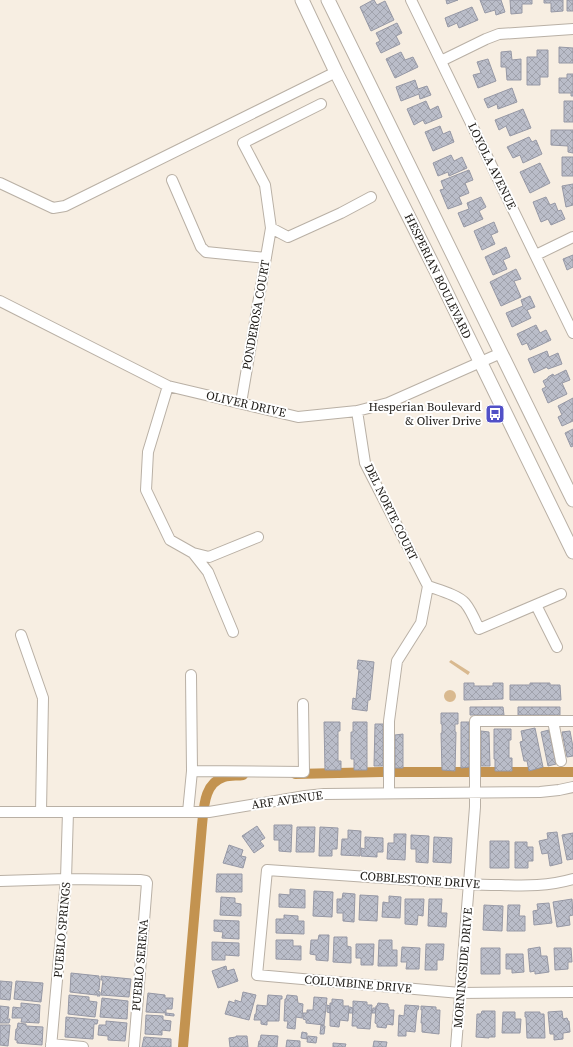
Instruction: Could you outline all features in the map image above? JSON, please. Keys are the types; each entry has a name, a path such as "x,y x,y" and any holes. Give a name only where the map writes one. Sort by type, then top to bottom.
{"main road":[{"name":"HESPERIAN BOULEVARD","path":"302,0 336,72 433,264 573,552"},
{"name":"HESPERIAN BOULEVARD","path":"328,0 573,500"}],"street":[{"name":"LOYOLA AVENUE","path":"411,0 573,333"},
{"path":"441,61 499,34 573,29"},
{"path":"0,182 53,208 65,206 336,72"},
{"name":"PONDEROSA COURT","path":"241,403 271,228 265,185 243,143 321,104"},
{"path":"172,180 201,247 206,252 266,258"},
{"path":"271,228 288,237 341,213 371,197"},
{"path":"536,256 573,237"},
{"name":"OLIVER DRIVE","path":"0,301 168,386 298,417 357,411 388,403 501,353"},
{"path":"168,386 148,452 146,490 170,540 193,553 209,557 258,537"},
{"name":"DEL NORTE COURT","path":"357,411 365,463 428,586"},
{"path":"193,553 208,572 233,632"},
{"path":"389,793 389,721 397,661 421,623 428,586 461,599 466,604 479,628 561,594"},
{"path":"536,605 557,647"},
{"path":"21,635 43,698 41,812"},
{"path":"188,812 192,771 191,675"},
{"path":"192,771 304,772 303,704"},
{"name":"MORNINGSIDE DRIVE","path":"456,1047 476,793 475,721 553,721"},
{"path":"561,762 553,721 573,721"},
{"name":"ARF AVENUE","path":"0,812 209,812 324,794 540,792 573,787"},
{"name":"PUEBLO SPRINGS","path":"51,1045 66,879 68,812"},
{"name":"COBBLESTONE DRIVE","path":"257,975 267,870 482,885 538,886 573,880"},
{"path":"0,881 66,879"},
{"name":"PUEBLO SERENA","path":"66,879 140,880 146,881 147,883 134,1047"},
{"name":"COLUMBINE DRIVE","path":"257,975 460,993 573,992"},
{"path":"51,1045 83,1047"}],"shaded area":[{"path":"451,660 470,672 468,675 449,662"},
{"path":"448,690 452,690 456,696 452,702 448,702 444,698 444,694"}],"building":[{"path":"373,0 377,5 385,1 394,20 371,31 360,7"},
{"path":"446,0 458,0 447,4"},
{"path":"480,0 501,0 505,12 496,15 495,10 485,13"},
{"path":"510,0 532,0 532,4 522,4 522,13 511,14"},
{"path":"544,0 563,0 563,11 551,12 551,3 544,3"},
{"path":"567,0 573,0 573,11 567,11"},
{"path":"472,7 478,20 459,28 457,23 448,27 445,18"},
{"path":"397,23 402,33 396,36 400,44 381,53 376,43 380,41 376,33"},
{"path":"559,47 573,48 573,63 559,63"},
{"path":"537,50 548,50 548,77 540,77 540,85 527,85 527,57 537,57"},
{"path":"511,51 512,60 521,59 521,80 507,80 506,67 501,67 501,52"},
{"path":"401,52 405,60 413,57 418,67 395,78 386,59"},
{"path":"488,59 496,81 478,88 473,75 481,73 477,62"},
{"path":"567,74 573,74 573,96 571,96 571,93 559,93 559,78 567,78"},
{"path":"415,80 418,89 427,86 431,95 420,99 419,94 401,101 396,87"},
{"path":"512,88 517,102 498,109 497,104 488,108 484,99"},
{"path":"426,101 430,110 438,106 442,117 425,124 423,120 414,125 407,109"},
{"path":"564,101 573,101 573,122 564,122"},
{"path":"523,109 531,128 510,136 506,126 499,130 495,120"},
{"path":"440,126 443,134 450,131 454,142 433,151 425,132"},
{"path":"551,130 573,130 573,153 568,152 568,146 551,145"},
{"path":"529,137 532,142 536,140 542,154 523,163 520,155 513,158 507,147"},
{"path":"451,155 454,161 462,157 467,168 449,176 448,172 438,176 433,163"},
{"path":"562,157 573,157 573,176 562,176"},
{"path":"540,163 550,183 530,193 520,172"},
{"path":"469,170 473,180 465,183 469,193 459,197 462,204 448,209 440,190 444,189 441,181"},
{"path":"573,184 573,205 566,207 562,186"},
{"path":"481,197 486,207 479,211 483,219 464,227 458,213 469,209 467,203"},
{"path":"546,197 550,205 555,203 558,211 561,210 565,219 551,225 548,219 541,222 533,202"},
{"path":"494,222 498,232 491,235 495,244 482,250 474,231"},
{"path":"506,247 510,257 503,260 507,269 493,275 485,257"},
{"path":"573,255 573,267 567,270 563,259"},
{"path":"516,269 521,279 514,281 521,297 501,306 490,282"},
{"path":"530,296 535,307 527,310 531,318 512,327 506,313 523,306 521,300"},
{"path":"536,325 540,333 546,330 551,340 530,350 527,343 522,345 517,334"},
{"path":"547,351 549,357 558,353 562,364 548,369 547,367 534,373 528,359"},
{"path":"566,370 570,380 562,383 567,394 548,403 542,389 546,387 543,381 553,374 554,376"},
{"path":"573,398 573,421 562,426 558,417 562,415 558,406"},
{"path":"573,429 573,446 571,447 565,433"},
{"path":"358,660 374,662 370,700 368,700 367,711 352,709 353,698 356,699 359,669 357,669"},
{"path":"464,683 474,683 474,686 493,686 493,683 503,683 503,699 464,700"},
{"path":"530,683 550,683 550,685 560,685 561,700 510,700 510,685 530,685"},
{"path":"470,707 503,707 504,715 470,715"},
{"path":"518,707 560,707 560,715 518,715"},
{"path":"441,713 458,713 458,724 455,724 455,771 442,770"},
{"path":"324,722 340,722 340,731 338,731 338,761 341,761 341,770 325,770"},
{"path":"353,722 367,722 367,770 354,770 354,759 351,759 351,732 353,732"},
{"path":"461,722 469,722 469,767 461,768"},
{"path":"375,724 383,724 383,766 374,766"},
{"path":"535,728 543,767 529,771 527,761 524,761 520,742 523,741 521,731"},
{"path":"494,729 511,729 511,740 509,740 509,758 512,758 512,771 495,771"},
{"path":"549,730 556,764 548,766 541,732"},
{"path":"481,731 489,732 490,766 481,766"},
{"path":"570,731 573,756 567,757 562,732"},
{"path":"403,734 403,768 395,768 395,735"},
{"path":"274,825 292,825 291,852 279,851 279,840 274,840"},
{"path":"257,826 265,838 260,841 264,846 254,853 242,836"},
{"path":"297,827 315,827 314,852 296,852"},
{"path":"320,827 338,828 337,849 332,849 332,856 319,856"},
{"path":"348,830 361,831 360,856 341,855 342,839 348,839"},
{"path":"557,832 562,863 550,866 548,853 542,854 539,841 548,839 547,833"},
{"path":"573,833 573,859 567,860 562,835"},
{"path":"394,834 406,834 405,860 387,859 388,843 394,843"},
{"path":"411,835 429,836 428,863 416,862 416,849 411,849"},
{"path":"365,837 383,838 383,852 377,852 377,857 361,856 361,848 365,849"},
{"path":"434,837 452,838 451,863 433,862"},
{"path":"490,841 509,841 509,868 490,868"},
{"path":"515,842 527,842 527,847 533,847 533,861 528,861 528,868 515,868"},
{"path":"229,845 243,850 241,856 246,857 243,868 223,863"},
{"path":"217,874 242,874 242,892 216,892"},
{"path":"290,889 305,890 305,908 279,907 279,894 290,895"},
{"path":"314,891 333,892 332,917 313,916"},
{"path":"343,893 355,894 354,922 343,921 343,913 337,913 337,899 342,899"},
{"path":"360,895 378,896 377,921 359,920"},
{"path":"389,896 401,897 400,918 382,917 383,902 389,903"},
{"path":"221,897 235,898 235,903 241,904 241,916 220,915"},
{"path":"405,899 424,899 423,916 418,915 417,925 405,924"},
{"path":"429,899 442,899 441,913 447,913 446,927 428,926"},
{"path":"572,899 573,915 569,916 570,925 557,927 553,902"},
{"path":"549,903 552,923 534,925 533,911 538,910 537,904"},
{"path":"484,905 503,906 502,931 483,930"},
{"path":"508,905 520,905 519,916 525,916 525,931 507,931"},
{"path":"284,915 298,916 298,921 304,921 304,934 276,933 276,919 284,919"},
{"path":"214,920 239,921 239,939 222,938 223,932 214,931"},
{"path":"319,935 329,935 328,961 316,960 316,955 310,954 311,940 318,940"},
{"path":"334,937 347,937 347,946 351,947 351,963 333,962"},
{"path":"276,940 293,940 293,946 301,946 301,960 276,959"},
{"path":"379,940 392,940 392,950 397,950 397,966 378,966"},
{"path":"212,942 239,943 239,956 225,955 225,960 212,960"},
{"path":"356,944 374,944 373,965 361,965 361,958 356,958"},
{"path":"426,944 444,944 443,960 437,960 437,970 425,970"},
{"path":"402,947 420,948 419,969 406,969 407,962 401,962"},
{"path":"540,947 541,956 547,956 549,972 535,974 535,971 530,972 528,949"},
{"path":"481,948 500,948 500,974 481,974"},
{"path":"554,948 571,948 572,962 568,962 568,969 555,970"},
{"path":"506,954 523,954 524,972 512,973 512,969 506,969"},
{"path":"226,966 227,971 234,969 238,981 218,988 212,971"},
{"path":"71,973 99,976 98,991 100,992 100,996 97,996 97,994 70,992"},
{"path":"101,976 131,979 129,997 101,995 103,980 101,980"},
{"path":"0,981 12,982 10,1000 0,999"},
{"path":"16,981 43,983 41,1002 14,999"},
{"path":"243,992 256,995 249,1020 225,1014 229,1001 235,1003 235,1000 241,1002"},
{"path":"148,993 165,995 165,998 173,998 172,1009 166,1009 166,1013 146,1012"},
{"path":"69,995 89,997 89,1001 97,1002 95,1017 68,1014"},
{"path":"268,995 282,996 282,999 280,999 279,1021 267,1021 267,1025 261,1024 261,1020 254,1020 257,1005 267,1006"},
{"path":"287,995 297,996 298,1003 303,1004 302,1018 296,1017 295,1029 287,1028 288,1021 284,1021 285,999"},
{"path":"314,997 327,998 324,1025 306,1023 306,1020 303,1019 303,1013 307,1013 307,1010 313,1010"},
{"path":"102,998 128,1001 127,1019 100,1017"},
{"path":"332,999 343,1000 343,1006 349,1006 348,1021 340,1020 339,1027 330,1026 330,1003 332,1003"},
{"path":"353,1001 367,1002 367,1005 372,1005 370,1029 352,1026"},
{"path":"21,1003 40,1005 39,1023 21,1022 22,1018 12,1018 13,1007 21,1008"},
{"path":"378,1003 388,1004 389,1010 394,1010 393,1025 387,1024 386,1028 377,1027 377,1024 375,1023 376,1006"},
{"path":"327,1005 330,1006 330,1013 327,1012"},
{"path":"405,1005 419,1006 417,1010 415,1032 406,1031 406,1036 398,1036 399,1015 404,1016"},
{"path":"0,1006 9,1007 7,1019 10,1019 9,1023 0,1023"},
{"path":"421,1006 436,1007 436,1010 440,1010 439,1034 422,1032"},
{"path":"350,1007 353,1008 353,1013 349,1013"},
{"path":"373,1008 376,1008 375,1013 372,1013"},
{"path":"482,1011 495,1011 495,1037 476,1037 477,1014 481,1014"},
{"path":"562,1011 563,1019 567,1018 569,1021 570,1032 563,1033 563,1039 554,1040 554,1034 550,1034 548,1012"},
{"path":"503,1012 515,1012 515,1019 521,1019 520,1033 502,1033"},
{"path":"525,1012 540,1012 540,1014 544,1014 545,1038 527,1038"},
{"path":"166,1013 174,1014 174,1016 165,1015"},
{"path":"146,1015 163,1016 163,1020 171,1021 170,1031 162,1030 162,1035 145,1034"},
{"path":"66,1017 98,1020 97,1024 94,1024 93,1039 65,1037"},
{"path":"106,1021 127,1023 125,1041 108,1040 108,1036 98,1035 99,1025 106,1025"},
{"path":"18,1023 26,1024 26,1026 43,1027 42,1045 17,1043 17,1040 15,1040"},
{"path":"0,1025 10,1025 8,1046 0,1045"},
{"path":"321,1025 325,1026 324,1034 320,1034"},
{"path":"302,1032 307,1033 307,1039 301,1038"},
{"path":"261,1035 278,1036 277,1047 258,1047"},
{"path":"236,1036 247,1036 248,1047 230,1047 229,1038"},
{"path":"308,1036 317,1037 316,1043 307,1042"},
{"path":"144,1037 171,1039 171,1047 142,1047"},
{"path":"287,1040 300,1041 300,1047 286,1047"},
{"path":"374,1041 387,1042 386,1047 373,1047"},
{"path":"333,1043 346,1044 345,1047 333,1047"}],"waterway":[{"path":"295,774 381,772 573,772"},
{"path":"183,1047 202,825 206,796 212,784 217,780 226,776 243,775"}],"place":[{"name":"Hesperian Boulevard & Oliver Drive","path":"495,414"}]}
